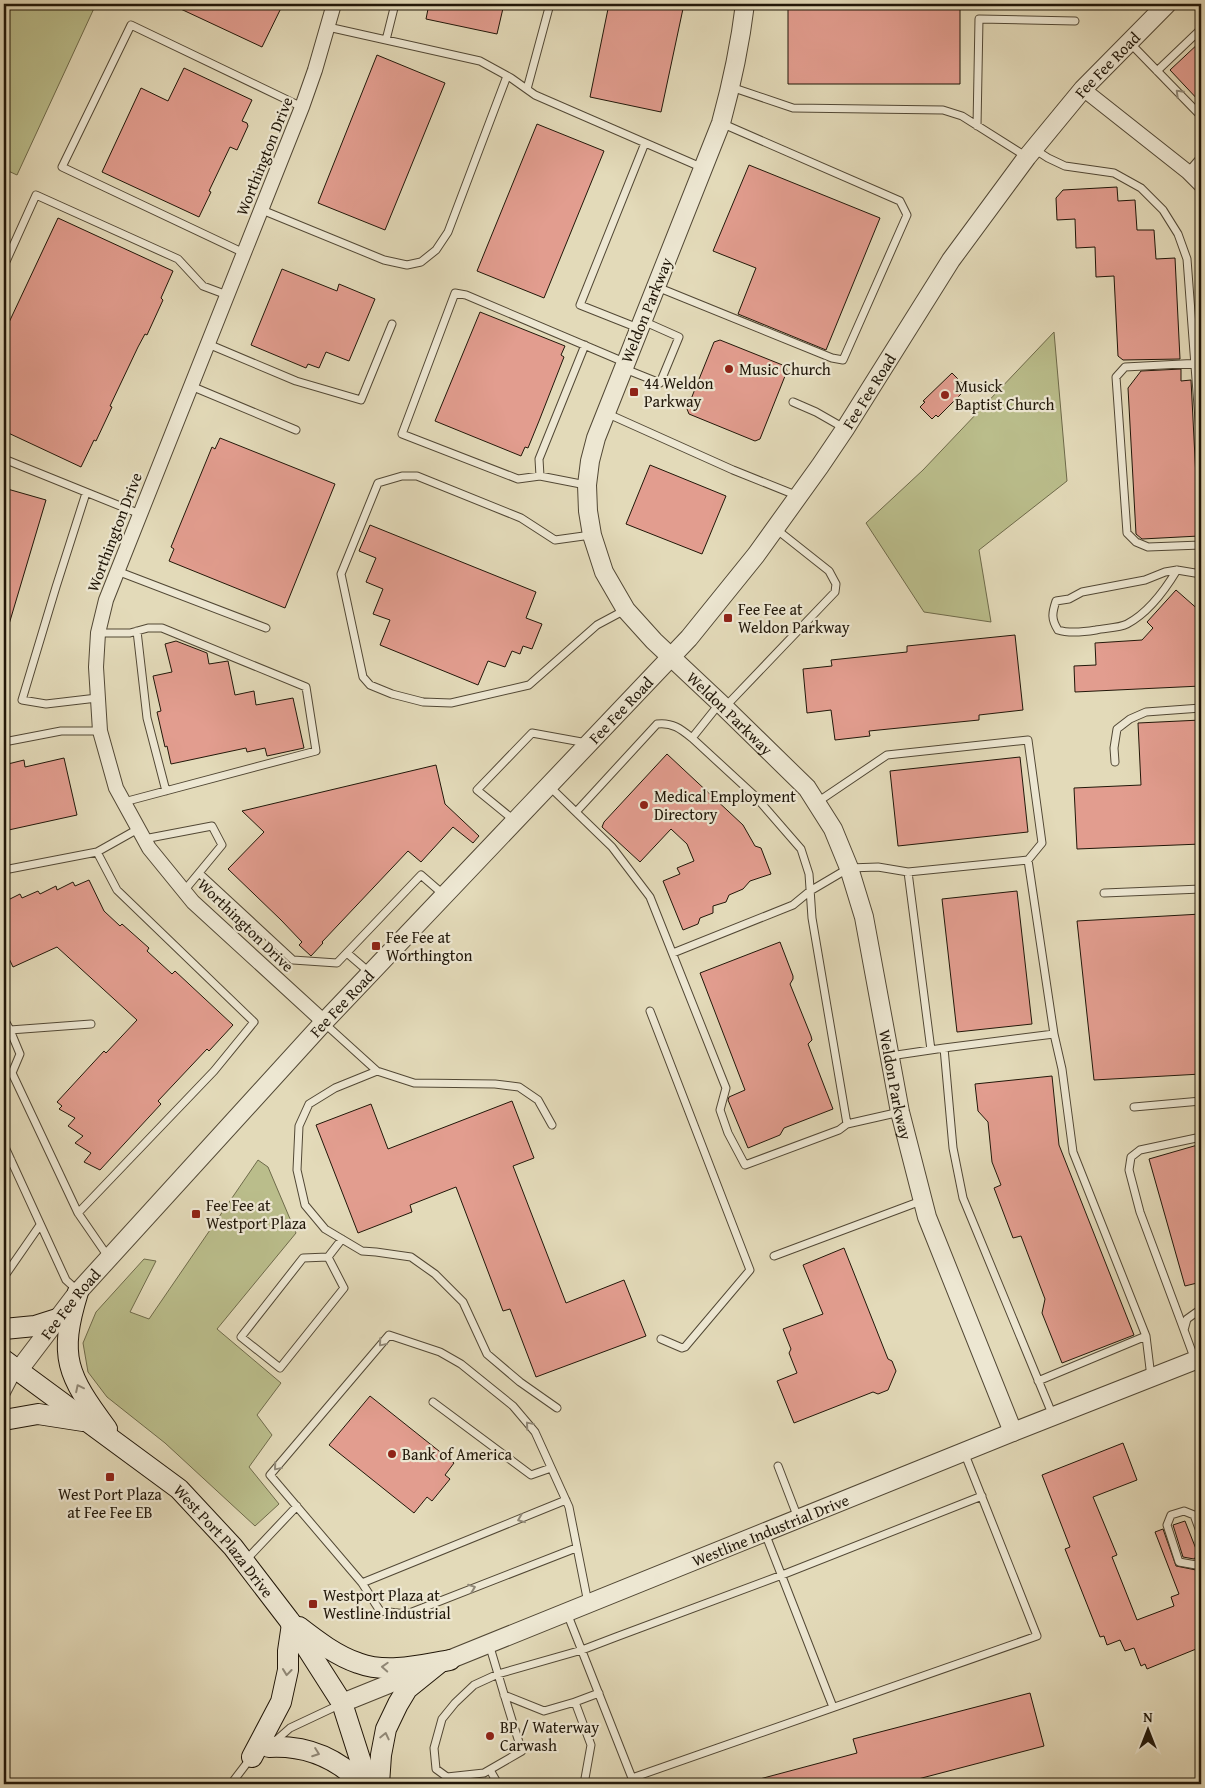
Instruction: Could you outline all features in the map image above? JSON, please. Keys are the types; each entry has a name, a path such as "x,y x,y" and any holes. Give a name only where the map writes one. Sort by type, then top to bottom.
{"main road":[{"path":"78,1292 69,1328 67,1354 71,1369 85,1398 117,1442"},
{"path":"4,1328 35,1326 57,1319"},
{"name":"West Port Plaza Drive","path":"8,1371 117,1442 179,1488 244,1562 291,1622 342,1703 368,1784"},
{"path":"4,1420 38,1414 89,1423"},
{"path":"362,1784 340,1764 320,1754 298,1748 260,1752 281,1702 288,1670 291,1622 321,1643 359,1664 382,1667 412,1667 444,1662"},
{"path":"379,1784 381,1755 386,1729 398,1704 407,1689 444,1662"}],"street":[{"name":"Worthington Drive","path":"324,1022 193,902 149,848 116,788 100,730 96,667 98,633 106,600 302,107 334,4"},
{"name":"Weldon Parkway","path":"745,4 740,44 721,123 605,412 590,461 587,485 588,511 592,535 604,572 626,610 671,658 807,788 833,829 849,868 864,917 900,1112 927,1217 1013,1432"},
{"name":"Fee Fee Road","path":"8,1371 324,1022 695,631 776,529 845,429 951,260 1030,153 1083,89 1167,4"},
{"path":"1083,89 1188,172 1201,186"},
{"name":"Westline Industrial Drive","path":"342,1703 798,1518 1198,1359"}],"lane":[{"path":"386,40 395,4"},
{"path":"527,89 550,4"},
{"path":"977,126 979,19 1074,21"},
{"path":"244,252 62,167 131,25 302,107"},
{"path":"328,27 480,61 535,95 704,168"},
{"path":"1157,71 1201,29"},
{"path":"1129,42 1201,116"},
{"path":"262,210 384,260 407,265 421,262 436,250 448,232 507,76"},
{"path":"731,87 793,108 943,110 962,116 977,126 1030,153 1048,158 1064,166 1114,173 1141,188 1163,210 1178,234 1187,259 1198,363 1201,446"},
{"path":"655,287 832,358 843,360 907,215 900,201 721,123"},
{"path":"587,485 540,476 518,479 402,434 455,293 466,295 585,345 660,383 679,337 580,305 645,142"},
{"path":"1188,172 1201,157"},
{"path":"4,266 36,195 178,259 202,286 227,296"},
{"path":"208,344 296,381 361,400 392,324"},
{"path":"540,476 539,459 585,345"},
{"path":"1198,363 1125,366 1116,377 1128,533 1136,542 1148,547 1201,545"},
{"path":"191,386 296,430"},
{"path":"793,402 816,412 845,429"},
{"path":"605,412 666,441 798,496"},
{"path":"4,459 140,514"},
{"path":"592,535 555,540 521,518 417,476 402,476 378,483 341,574 363,677 370,685 392,694 423,702 451,703 529,685 597,625 626,610"},
{"path":"86,493 22,700 46,704 98,698"},
{"path":"692,738 722,705 835,592 836,584 829,571 776,529"},
{"path":"1177,570 1170,582 1149,607 1126,624 1092,631 1067,633 1058,630 1053,624 1051,614 1056,601 1069,600 1082,592 1145,580 1165,572 1177,570 1201,574"},
{"path":"117,571 266,628"},
{"path":"98,633 130,633 148,628 162,628 306,686 316,751 124,802"},
{"path":"137,631 147,718 166,791"},
{"path":"1115,762 1114,748 1117,729 1130,719 1146,712 1201,708"},
{"path":"576,812 657,724 668,722 692,738 755,796 801,849 809,874 812,918 847,1124"},
{"path":"4,742 61,731 100,730"},
{"path":"516,821 477,790 532,733 589,744"},
{"path":"673,953 793,905 810,890 849,868 878,867 908,872 1028,860 1042,843 1028,740 887,755 816,803"},
{"path":"549,786 612,847 650,897 726,1088 720,1110 728,1133 745,1164 839,1130 847,1124 900,1112"},
{"path":"4,870 97,852 141,834 212,826 222,845 184,890"},
{"path":"78,1213 214,1071 254,1022 117,890 97,852"},
{"path":"1028,860 1054,1034 1062,1069 1073,1152 1146,1336 1151,1378"},
{"path":"908,872 930,1050"},
{"path":"199,873 292,960 337,963 421,875 445,895"},
{"path":"1104,894 1201,888"},
{"path":"347,953 370,973"},
{"path":"650,1010 750,1270 685,1347 682,1348 661,1339"},
{"path":"4,1019 7,1032 20,1054 12,1073 78,1213 109,1258"},
{"path":"324,1022 377,1071 414,1083 495,1084 519,1087 538,1100 552,1125"},
{"path":"7,1032 90,1024"},
{"path":"889,1056 1054,1034"},
{"path":"944,1048 953,1148 963,1198 1053,1416"},
{"path":"377,1071 335,1088 309,1104 299,1126 297,1170 305,1204 325,1229 362,1251 411,1258 436,1274 462,1302 487,1354 520,1382 557,1408"},
{"path":"1134,1107 1201,1101"},
{"path":"1198,1359 1184,1330 1140,1212 1129,1170 1131,1157 1140,1150 1201,1136"},
{"path":"4,1145 66,1280 78,1292"},
{"path":"4,1168 11,1160"},
{"path":"774,1256 923,1201"},
{"path":"4,1277 40,1224"},
{"path":"328,1258 342,1239"},
{"path":"303,1258 328,1258 344,1288 280,1368 241,1337 303,1258"},
{"path":"1184,1330 1186,1319 1201,1309"},
{"path":"576,1548 407,1614 380,1612 362,1583 270,1475 389,1335 440,1352 462,1364 513,1406 535,1432 569,1507 588,1604"},
{"path":"1038,1381 1146,1336"},
{"path":"4,1398 8,1371"},
{"path":"433,1402 531,1475 551,1468"},
{"path":"567,1612 632,1778 1037,1636 964,1452"},
{"path":"778,1466 798,1518"},
{"path":"489,1644 498,1674 504,1695 522,1752 484,1773 447,1777 436,1769 434,1748 442,1718 474,1685 498,1674 582,1650 782,1575 982,1496"},
{"path":"362,1583 566,1500"},
{"path":"244,1562 297,1506"},
{"path":"1201,1534 1194,1515 1184,1511 1171,1515 1167,1525 1179,1562 1196,1565 1201,1558"},
{"path":"765,1532 833,1707"},
{"path":"504,1695 544,1711 599,1693"},
{"path":"575,1702 591,1745 584,1784"},
{"path":"231,1784 260,1752 290,1728 342,1703"},
{"path":"490,1770 498,1784"}],"green space":[{"path":"4,4 96,4 17,175 4,169"},
{"path":"1054,332 1067,481 979,550 991,622 924,612 866,523 923,470"},
{"path":"258,1160 268,1167 296,1233 217,1329 281,1383 257,1415 272,1435 249,1467 279,1504 255,1526 165,1443 107,1397 88,1372 83,1343 96,1312 144,1259 156,1261 130,1312 149,1319"}],"building":[{"path":"170,4 283,4 262,47"},
{"path":"429,4 504,4 497,34 426,19"},
{"path":"609,4 684,4 661,112 590,97"},
{"path":"788,4 960,4 960,84 788,84"},
{"path":"1201,41 1201,103 1170,70"},
{"path":"377,55 445,83 385,230 318,203"},
{"path":"184,68 252,100 242,121 247,123 248,126 237,150 230,147 199,217 102,172 141,88 168,101"},
{"path":"537,124 604,151 544,298 477,271"},
{"path":"749,165 880,218 826,350 738,314 756,268 713,251"},
{"path":"1117,187 1118,201 1135,200 1137,230 1154,230 1156,259 1175,258 1180,359 1123,360 1118,356 1114,276 1096,277 1095,247 1076,248 1075,219 1057,220 1056,198 1063,190"},
{"path":"58,218 173,271 161,298 163,300 147,335 145,334 138,347 96,441 94,440 81,467 4,431 4,333"},
{"path":"282,269 337,291 339,284 375,299 349,361 326,352 319,368 308,364 306,368 251,345"},
{"path":"480,312 565,346 561,355 564,357 539,421 528,448 525,447 521,456 435,421"},
{"path":"720,340 785,366 787,371 760,439 755,441 689,414 687,409 714,342"},
{"path":"1181,369 1181,381 1191,380 1199,536 1142,539 1136,534 1128,388 1141,371"},
{"name":"Musick Baptist Church","path":"952,373 967,388 938,417 936,415 932,419 920,407 925,402 923,401"},
{"path":"220,438 335,484 285,608 169,561 174,549 171,547 212,447 215,449"},
{"path":"650,465 726,496 702,554 626,524"},
{"path":"4,488 46,500 7,631 4,631"},
{"path":"370,525 536,592 526,618 542,624 532,649 523,646 520,654 512,651 505,667 488,661 478,685 380,645 390,620 373,614 383,589 366,582 376,558 359,551"},
{"path":"1176,590 1201,612 1201,686 1075,692 1074,666 1096,665 1095,643 1142,640 1153,628 1147,622"},
{"path":"1015,635 1023,710 979,715 979,720 869,731 870,736 835,740 831,710 807,713 803,669 832,666 831,660 907,652 907,646"},
{"path":"176,641 207,653 209,664 228,661 235,695 254,691 256,705 293,698 304,748 267,756 265,748 247,752 246,748 171,764 157,712 161,711 153,676 172,672 165,644"},
{"path":"1201,720 1201,844 1077,849 1074,788 1141,785 1138,723"},
{"path":"667,754 743,825 755,846 761,848 771,874 750,881 743,889 729,895 726,902 713,906 713,913 700,918 698,924 683,930 663,881 680,874 677,868 694,861 687,844 671,829 640,862 602,827 604,822"},
{"path":"1020,757 1028,832 898,846 890,771"},
{"path":"64,758 77,815 4,831 4,765 24,760 25,767"},
{"path":"436,765 445,804 479,836 473,843 453,827 421,862 408,851 311,956 299,945 302,942 228,869 264,832 242,811"},
{"path":"89,880 104,911 149,948 147,951 172,974 175,971 233,1025 209,1051 207,1049 158,1101 161,1104 100,1170 84,1162 91,1153 75,1143 83,1136 68,1126 75,1118 59,1109 62,1106 57,1102 104,1051 106,1053 137,1020 57,947 13,967 4,948 4,902 20,894 22,898 38,891 40,894 56,886 57,890 73,882 75,886"},
{"path":"1017,891 1032,1024 957,1032 942,899"},
{"path":"1201,914 1201,1074 1094,1080 1077,921"},
{"path":"780,942 793,976 790,984 811,1036 812,1040 808,1044 833,1109 784,1128 780,1135 748,1148 728,1100 729,1097 745,1090 700,973"},
{"path":"1052,1076 1059,1145 1134,1335 1062,1363 1042,1313 1045,1299 1021,1236 1013,1238 994,1188 1001,1185 992,1162 988,1122 978,1111 975,1084"},
{"path":"512,1101 534,1158 513,1166 566,1303 624,1280 646,1336 536,1377 510,1309 503,1311 456,1187 410,1205 412,1212 358,1233 316,1125 371,1104 388,1149"},
{"path":"1201,1144 1201,1282 1185,1286 1149,1159"},
{"path":"844,1248 888,1359 892,1361 896,1371 888,1390 878,1394 873,1392 794,1423 777,1381 797,1373 789,1353 791,1349 783,1329 823,1314 803,1265"},
{"name":"Bank of America","path":"370,1396 454,1463 445,1475 450,1479 432,1501 427,1497 414,1513 329,1445"},
{"path":"1123,1443 1137,1480 1093,1497 1117,1555 1112,1557 1137,1620 1174,1606 1171,1597 1179,1594 1155,1532 1163,1529 1176,1566 1196,1570 1201,1567 1201,1647 1147,1669 1145,1664 1141,1666 1134,1648 1125,1651 1120,1640 1107,1645 1104,1636 1100,1637 1065,1549 1070,1547 1042,1475"},
{"path":"1185,1521 1198,1554 1194,1559 1183,1557 1173,1525"},
{"path":"1030,1693 1044,1746 899,1784 756,1784 756,1780 857,1753 853,1739"}],"place":[{"name":"Music Church","path":"729,369"},
{"name":"44 Weldon Parkway","path":"634,392"},
{"name":"Musick Baptist Church","path":"945,395"},
{"name":"Fee Fee at Weldon Parkway","path":"728,618"},
{"name":"Medical Employment Directory","path":"644,805"},
{"name":"Fee Fee at Worthington","path":"376,946"},
{"name":"Fee Fee at Westport Plaza","path":"196,1214"},
{"name":"Bank of America","path":"392,1454"},
{"name":"West Port Plaza at Fee Fee EB","path":"110,1477"},
{"name":"Westport Plaza at Westline Industrial","path":"313,1604"},
{"name":"BP / Waterway Carwash","path":"490,1736"}]}
